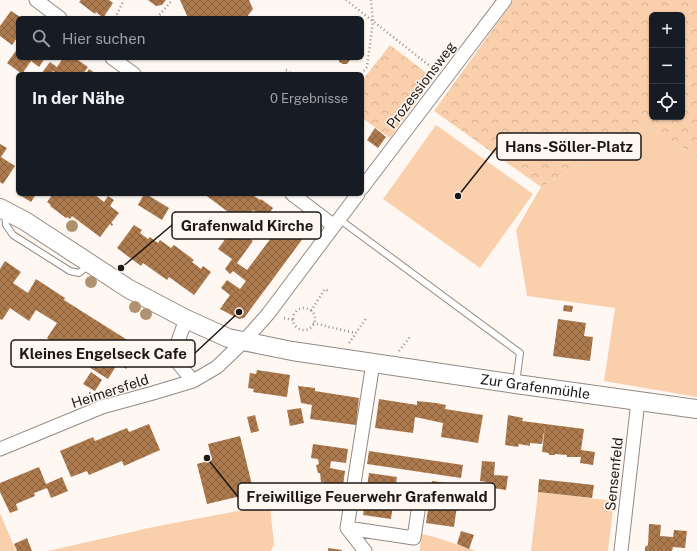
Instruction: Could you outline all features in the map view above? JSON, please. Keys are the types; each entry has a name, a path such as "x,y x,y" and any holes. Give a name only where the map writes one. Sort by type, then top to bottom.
{"street":[{"path":"36,0 57,16"},
{"name":"Prozessionsweg","path":"364,185 505,0"},
{"path":"115,60 131,72"},
{"path":"295,196 336,222"},
{"path":"243,342 268,314 356,196"},
{"name":"Zur Grafenmühle","path":"2,209 25,221 129,289 211,331 243,342 373,363 697,409"},
{"path":"186,319 176,347 178,363 193,381"},
{"name":"Heimersfeld","path":"0,449 102,407 152,394 193,381 217,367 243,342"},
{"path":"365,551 347,528 373,363"},
{"name":"Sensenfeld","path":"621,551 638,401"},
{"path":"347,528 414,538 421,491"}],"lane":[{"path":"336,222 520,353 516,384"}],"path":[{"path":"116,16 124,0"},
{"path":"160,16 172,0"},
{"path":"346,0 445,78"},
{"path":"363,72 367,67 373,22 371,0"},
{"path":"286,70 290,72"},
{"path":"311,311 325,289 330,292"},
{"path":"301,309 311,311 314,316 313,323 308,329 303,330 298,328 294,325 294,315 301,309"},
{"path":"346,359 349,342 367,317"},
{"path":"313,323 355,333"}],"green space":[{"path":"514,0 697,0 697,157 647,126 541,187 434,111"},
{"path":"390,45 433,78 390,138 364,119 364,78"},
{"path":"436,125 533,194 480,268 383,199"},
{"path":"647,126 697,157 697,397 604,381 615,308 527,296 516,230 541,187"},
{"path":"538,492 614,501 608,551 531,551"},
{"path":"264,506 270,507 274,544 271,551 48,551 158,526"},
{"path":"0,513 16,551 0,551"},
{"path":"421,534 435,537 476,551 420,551"}],"building":[{"path":"81,0 109,0 113,3 104,16 101,16 96,12 95,14 79,2"},
{"path":"148,0 166,0 162,5 156,6"},
{"path":"180,0 249,0 253,9 248,16 187,16"},
{"path":"11,11 19,16 16,16 16,39 12,45 0,36 0,26"},
{"path":"16,51 16,60 44,60 39,67 31,61 23,72 19,72 7,63"},
{"path":"62,60 78,60 88,67 84,72 42,72 50,62 57,67"},
{"path":"339,60 350,60 347,64 339,62"},
{"path":"375,128 386,137 378,148 367,140"},
{"path":"0,144 7,148 1,157 15,166 3,184 0,182"},
{"path":"21,196 35,196 31,202"},
{"path":"52,196 96,196 104,202 108,196 114,200 110,206 119,213 111,223 113,224 112,226 110,224 100,237 72,216 70,219 67,217 66,218 47,202"},
{"path":"143,196 149,196 169,208 162,220 138,205"},
{"path":"207,196 254,196 260,200 261,199 273,208 265,219 253,210 243,223"},
{"path":"286,218 307,233 244,318 239,319 220,309 230,295 221,288 227,280 240,289 246,281 233,271 230,274 225,269 232,259 218,249 234,227 253,241 237,263 247,270"},
{"path":"134,225 142,230 140,233 148,239 150,237 158,243 160,240 171,248 174,245 194,260 192,262 201,269 203,266 211,272 194,295 169,277 167,280 143,263 141,266 117,248"},
{"path":"5,261 21,272 13,283 28,293 36,279 65,298 64,300 140,348 126,369 118,363 108,379 57,347 58,346 47,338 57,323 36,310 29,321 10,308 2,320 0,319 0,269"},
{"path":"564,305 573,306 572,312 563,311"},
{"path":"558,319 586,323 584,336 593,337 590,361 553,356"},
{"path":"257,370 290,375 287,397 253,392 254,389 248,388 250,373 256,374"},
{"path":"91,372 102,380 95,391 83,384"},
{"path":"298,386 315,388 315,391 359,398 356,425 310,419 312,405 301,403"},
{"path":"379,399 417,405 417,401 436,403 446,405 445,409 483,415 478,443 441,437 443,423 415,417 413,433 375,428"},
{"path":"301,408 304,423 290,426 287,410"},
{"path":"255,415 259,431 251,433 247,417"},
{"path":"508,415 523,418 522,421 584,429 581,450 595,452 593,465 580,463 581,457 567,457 567,455 555,454 549,455 549,453 542,452 545,426 542,444 530,443 530,446 519,444 518,447 505,445"},
{"path":"149,424 160,450 124,466 122,461 89,475 87,471 71,477 60,451 93,437 95,441 127,428 129,432"},
{"path":"240,436 254,493 207,504 197,464 212,460 208,444"},
{"path":"313,444 348,449 346,463 331,461 330,468 345,471 340,507 338,509 332,506 332,503 324,502 324,482 321,482 320,473 318,473 316,465 319,464 318,459 311,458"},
{"path":"369,451 463,465 461,478 367,464"},
{"path":"482,461 495,462 494,475 508,476 506,490 493,488 493,483 480,481"},
{"path":"39,467 46,484 62,477 68,491 51,498 47,488 34,493 35,496 16,504 18,510 10,513 0,492 0,483"},
{"path":"369,473 397,477 391,519 363,515"},
{"path":"539,479 594,485 592,498 538,492"},
{"path":"432,481 460,485 454,527 426,523"},
{"path":"649,524 661,525 660,536 673,537 674,530 687,531 685,548 673,547 672,551 645,551 645,547 648,545"},
{"path":"461,531 474,535 469,549 457,544"},
{"path":"27,538 32,551 17,551 14,544"},
{"path":"328,548 342,550 342,551 328,551"}],"place":[{"name":"Hans-Söller-Platz","path":"458,196"},
{"name":"Grafenwald Kirche","path":"121,268"},
{"name":"Kleines Engelseck Cafe","path":"239,312"},
{"name":"Freiwillige Feuerwehr Grafenwald","path":"207,458"}]}
